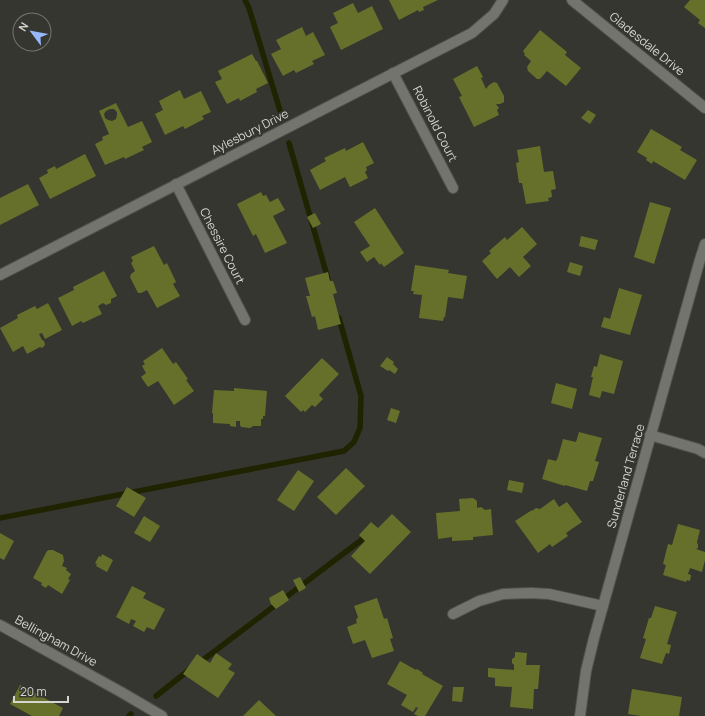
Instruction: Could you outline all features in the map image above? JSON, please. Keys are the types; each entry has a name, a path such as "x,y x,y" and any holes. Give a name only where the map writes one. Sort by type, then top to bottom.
{"street":[{"name":"Aylesbury Drive","path":"0,275 472,33 494,14 503,0"},
{"name":"Gladesdale Drive","path":"572,0 705,108"},
{"name":"Robinold Court","path":"394,73 453,188"},
{"name":"Chessire Court","path":"176,184 245,320"},
{"name":"Sunderland Terrace","path":"580,716 586,671 594,638 698,263 705,244"},
{"path":"650,435 705,452"},
{"path":"453,614 479,601 503,594 532,592 603,606"},
{"name":"Bellingham Drive","path":"0,625 162,716"}],"building":[{"path":"389,0 438,0 423,7 424,10 419,12 418,10 399,20"},
{"path":"690,0 705,0 705,28 698,23 700,20 684,7"},
{"path":"353,3 358,13 372,6 383,29 341,50 330,27 338,23 333,13"},
{"path":"302,27 306,36 313,32 325,55 312,61 314,64 296,73 294,70 283,76 271,54 281,49 276,40"},
{"path":"540,30 567,52 565,55 581,68 566,86 547,71 540,79 537,79 528,71 527,67 531,61 524,55 525,54 523,51"},
{"path":"252,54 268,83 256,89 257,92 240,101 239,98 227,104 215,82 222,79 218,71"},
{"path":"477,66 483,77 481,78 486,89 494,82 497,83 504,96 504,102 496,104 499,108 497,110 499,115 474,127 459,97 462,96 453,79"},
{"path":"180,90 184,99 201,91 211,112 202,116 204,119 185,129 183,126 165,135 155,114 163,110 159,101"},
{"path":"116,103 128,127 142,121 152,142 142,147 144,150 125,159 124,157 105,165 95,144 103,140 102,137 109,134 99,111","holes":["114,109 117,112 116,119 112,121 105,118 104,114 106,111"]},
{"path":"588,110 596,115 590,124 581,118"},
{"path":"651,129 682,147 680,150 697,160 685,180 653,161 652,164 646,160 647,158 637,152"},
{"path":"363,142 374,163 366,167 367,170 365,172 368,178 350,187 345,177 320,190 310,170 326,161 324,158 345,148 346,151"},
{"path":"540,146 544,172 553,171 556,189 551,190 552,197 548,198 549,201 526,204 522,183 519,183 516,163 519,162 517,150"},
{"path":"85,154 96,176 50,199 39,178 48,173 47,170 55,166 56,169"},
{"path":"28,184 39,205 0,225 0,198"},
{"path":"261,192 263,196 266,195 270,202 278,198 285,210 273,216 287,243 265,253 256,234 253,236 237,204"},
{"path":"650,202 671,208 654,264 634,257"},
{"path":"375,208 404,253 384,267 381,263 380,265 374,257 367,262 360,252 370,246 354,222"},
{"path":"315,213 321,224 313,228 307,217"},
{"path":"522,227 537,244 523,257 531,266 519,277 510,267 497,279 482,261 491,253 489,251 505,237 507,240"},
{"path":"581,236 598,240 595,250 579,246"},
{"path":"154,246 164,265 167,263 176,282 173,284 180,296 157,308 147,290 138,293 130,277 135,271 131,263 133,261 131,257"},
{"path":"570,262 583,266 580,276 567,272"},
{"path":"415,265 449,270 448,273 467,276 463,299 448,297 443,321 419,318 422,295 413,294 414,291 411,291"},
{"path":"104,271 117,296 111,299 111,303 106,305 103,303 98,306 102,314 83,323 81,321 72,326 58,298 74,290 73,287"},
{"path":"328,272 330,281 333,281 337,293 333,294 341,324 318,330 315,316 312,317 306,296 310,296 305,278"},
{"path":"619,288 642,295 630,335 601,327 604,317 610,319"},
{"path":"48,303 62,330 45,339 42,333 39,334 45,345 42,348 40,347 27,354 23,346 13,352 0,328 18,318 17,315 35,306 37,309"},
{"path":"162,348 173,364 176,362 188,379 186,380 194,391 174,405 158,381 148,387 141,377 146,373 142,366 145,364 143,361"},
{"path":"600,354 623,361 614,394 602,391 600,398 589,395 593,377 591,377 594,366 597,367"},
{"path":"387,357 394,362 393,364 398,369 395,374 380,366"},
{"path":"322,358 339,374 319,395 323,399 315,407 312,405 305,412 303,410 301,412 285,396"},
{"path":"556,383 577,389 572,409 551,403"},
{"path":"234,388 267,391 265,416 261,419 261,426 253,426 250,428 241,427 240,421 236,421 236,427 230,426 230,424 213,423 212,413 214,390 234,391"},
{"path":"391,408 400,411 396,423 387,420"},
{"path":"579,432 602,438 595,461 599,462 593,481 590,481 587,491 542,479 548,459 556,461 563,439 576,442"},
{"path":"346,468 365,486 336,515 317,497"},
{"path":"298,470 314,481 294,511 277,500"},
{"path":"509,480 524,483 522,493 507,490"},
{"path":"127,487 146,498 134,517 116,506"},
{"path":"473,498 477,501 477,508 481,507 485,510 491,509 493,535 473,537 473,540 452,541 452,537 438,539 436,513 460,511 459,499"},
{"path":"554,499 559,507 567,502 582,522 566,533 568,536 552,547 550,544 538,553 515,521 536,508 540,509"},
{"path":"392,514 411,532 370,574 351,556 365,541 359,535 371,522 378,528"},
{"path":"144,516 160,526 150,542 134,533"},
{"path":"678,524 700,530 697,542 698,548 696,549 705,552 702,572 690,568 688,574 691,575 690,581 687,580 686,582 663,575 666,565 663,564 668,544 672,545"},
{"path":"0,533 14,541 4,560 0,558"},
{"path":"53,550 63,555 64,561 62,566 67,568 66,570 71,574 68,579 70,580 62,594 48,585 46,588 41,585 42,583 33,578 47,551"},
{"path":"102,554 113,560 107,572 96,566 97,564 95,563"},
{"path":"300,577 306,588 299,592 293,580"},
{"path":"132,586 146,593 143,598 165,609 154,630 147,627 144,632 133,626 136,621 131,619 129,624 116,617"},
{"path":"283,590 289,600 276,609 271,604 269,598"},
{"path":"377,598 384,619 387,618 393,638 390,639 394,651 372,658 365,640 353,644 347,627 357,623 356,620 358,617 354,606"},
{"path":"655,606 677,612 667,644 671,645 669,654 666,653 662,664 640,658 646,639 643,638 649,618 651,618"},
{"path":"515,652 527,653 526,665 540,665 538,689 534,689 533,709 510,707 512,687 495,686 495,678 488,677 488,668 514,670 512,659 515,657"},
{"path":"216,653 232,664 228,669 235,673 218,698 183,674 197,654 210,663"},
{"path":"400,661 416,670 417,669 423,673 422,674 443,686 425,716 418,716 414,714 418,708 416,707 413,712 401,705 407,695 387,684"},
{"path":"20,685 63,708 59,716 32,716 10,704"},
{"path":"453,687 464,687 462,702 452,701"},
{"path":"632,689 682,697 679,716 641,716 628,714"},
{"path":"259,700 276,716 243,716"}],"waterway":[{"path":"245,0 249,8 281,114"},
{"path":"289,143 328,279"},
{"path":"0,518 344,451 354,442 360,428 361,396 339,318"},
{"path":"199,663 368,535"},
{"path":"156,696 189,670"}]}
